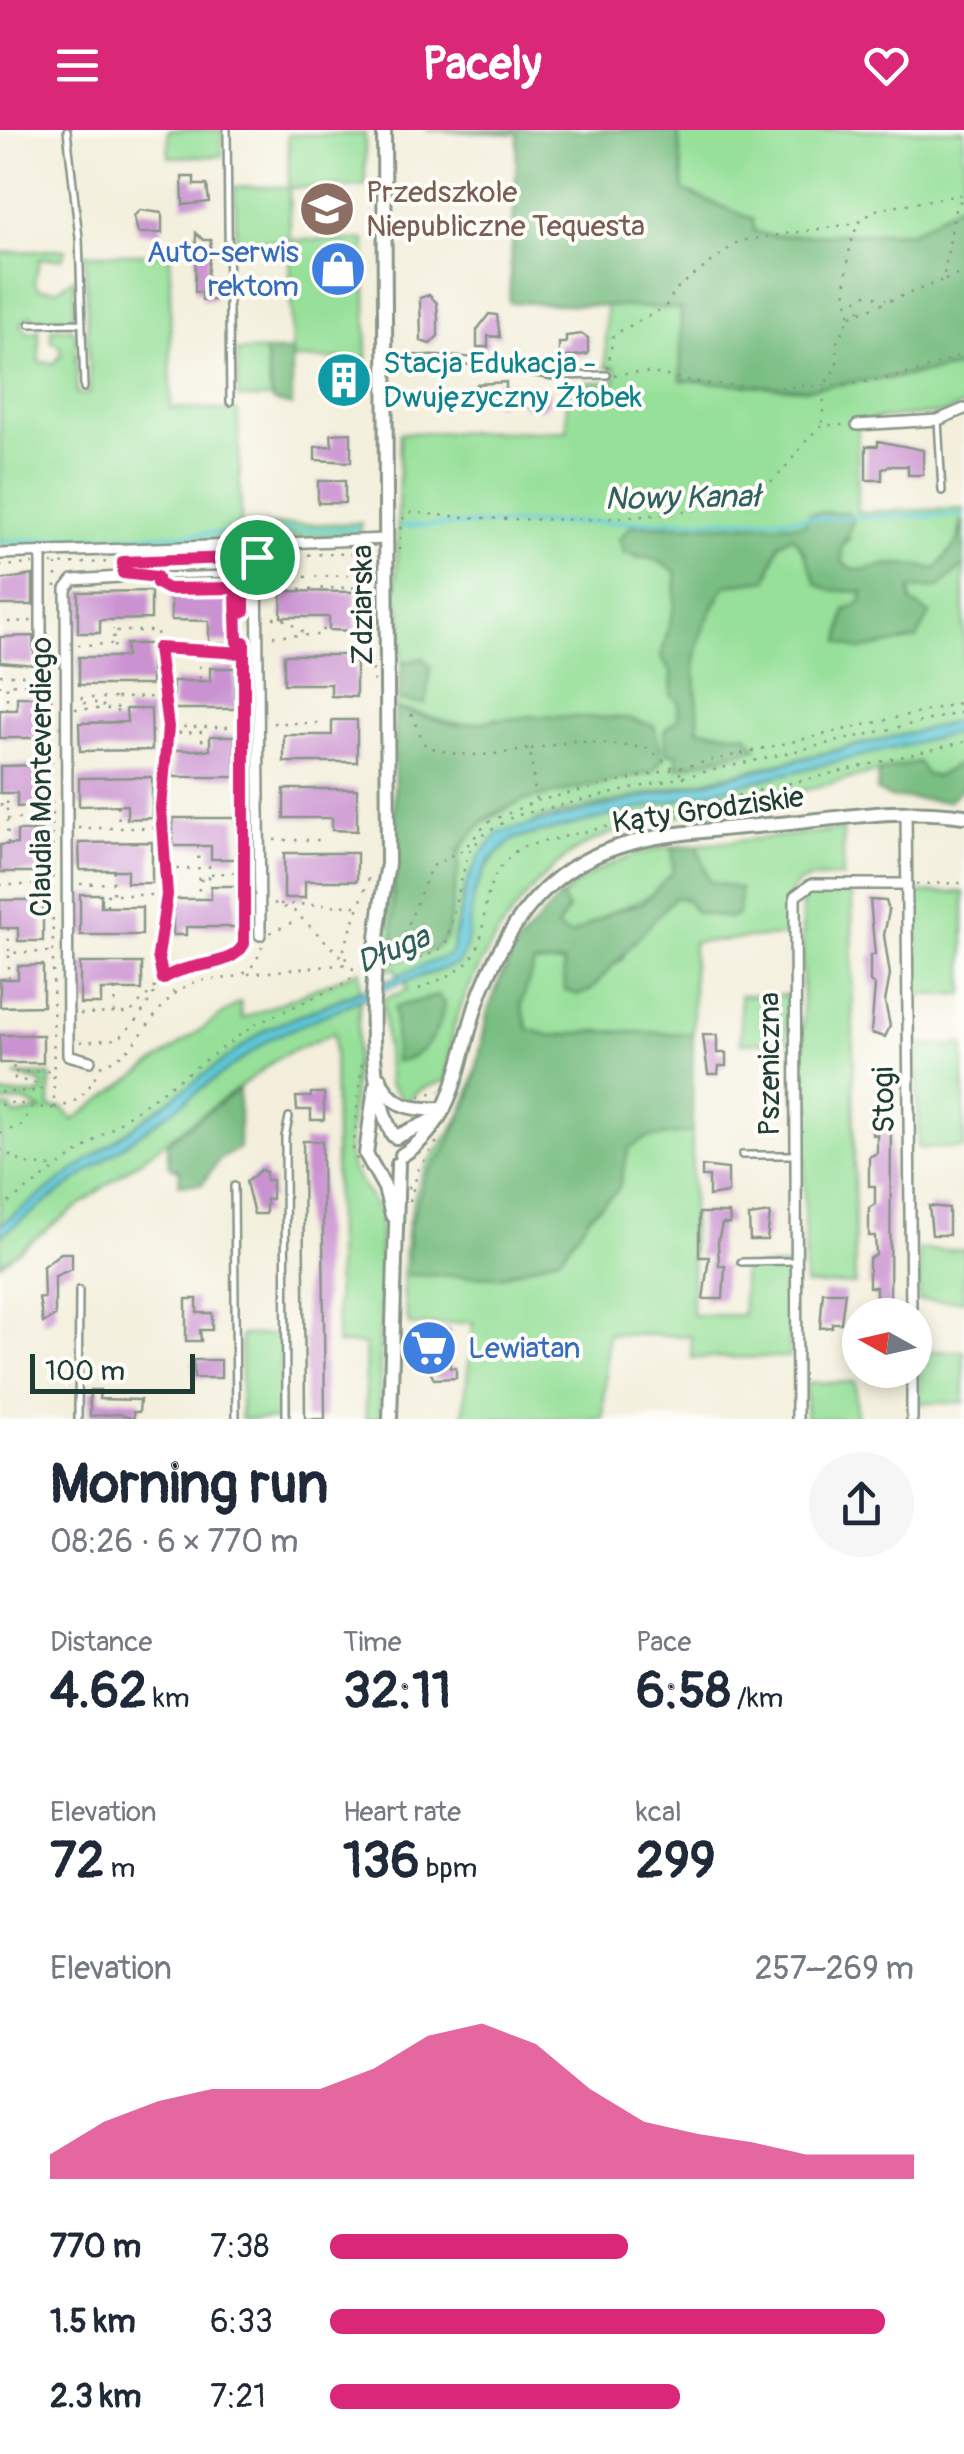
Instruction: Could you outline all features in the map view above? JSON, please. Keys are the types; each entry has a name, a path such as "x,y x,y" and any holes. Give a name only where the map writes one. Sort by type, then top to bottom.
{"street":[{"name":"Zdziarska","path":"368,1143 376,1074 375,1004 367,973 388,864 384,130"},
{"path":"858,425 938,420 964,409"},
{"path":"0,554 387,539"},
{"path":"257,544 261,557 260,935"},
{"path":"123,549 123,567"},
{"path":"40,655 41,552"},
{"name":"Claudia Monteverdiego","path":"72,1053 66,590 74,580 116,578 123,567"},
{"path":"906,813 907,884"},
{"name":"Kąty Grodziskie","path":"400,1160 425,1149 455,1084 478,1002 501,951 546,886 581,861 627,842 664,835 906,813 964,816"},
{"name":"Pszeniczna","path":"797,1419 795,896 812,884 907,884"},
{"name":"Stogi","path":"907,884 911,1298"},
{"path":"72,1053 94,1064"},
{"name":"Zdziarska","path":"376,1074 382,1112 394,1136"},
{"path":"376,1074 398,1103 414,1110 441,1112"},
{"path":"390,1419 394,1223 376,1168 368,1160 368,1143 382,1133 394,1136 441,1112"},
{"path":"394,1136 409,1187"},
{"path":"394,1223 425,1149"},
{"path":"376,1168 388,1170 400,1160"},
{"path":"912,1388 912,1419"},
{"path":"392,1400 398,1419"}],"lane":[{"path":"67,130 78,238 84,388"},
{"path":"227,130 230,402"},
{"path":"30,324 81,323"},
{"path":"386,358 470,361 553,376 608,376"},
{"path":"938,420 942,490"},
{"path":"123,567 157,577 226,574 261,580"},
{"path":"286,1419 285,1137 289,1117"},
{"path":"742,1156 795,1155"},
{"path":"234,1186 236,1419"},
{"path":"741,1262 796,1261"},
{"path":"78,1290 78,1419"}],"path":[{"path":"850,317 845,289 850,246 858,224 875,210 964,194"},
{"path":"943,280 956,209 964,194"},
{"path":"858,224 740,241 720,252 676,289 664,308 613,335 608,376 640,369 680,380 743,386 825,384 939,367 964,352"},
{"path":"395,558 402,542 401,521 410,512 512,518 710,510 758,491 781,473 822,425 825,384 837,365 837,342 850,317 964,272"},
{"path":"860,312 857,300 866,294 887,300"},
{"path":"822,425 858,425"},
{"path":"371,548 372,554"},
{"path":"0,566 123,567 364,553"},
{"path":"261,557 265,568"},
{"path":"357,569 358,631 368,632"},
{"path":"285,590 302,577 357,575"},
{"path":"261,580 265,590 358,588 373,587 374,575"},
{"path":"322,576 332,588"},
{"path":"157,577 157,583 168,589 236,588 237,642 244,642"},
{"path":"73,1014 133,1011 163,979 181,967 239,954 246,934 244,580"},
{"path":"374,604 370,657 376,693"},
{"path":"235,615 244,611"},
{"path":"273,618 282,618 308,635"},
{"path":"112,620 116,657"},
{"path":"8,622 24,622"},
{"path":"273,636 324,634 327,622"},
{"path":"113,631 157,632 168,727 162,828 167,895 158,956 163,979 174,994"},
{"path":"72,645 114,644"},
{"path":"158,648 199,648 200,681"},
{"path":"200,653 244,653"},
{"path":"0,675 51,675 54,1107"},
{"path":"7,710 7,684 51,685"},
{"path":"0,696 7,696"},
{"path":"103,708 103,703 81,703 80,698 163,697"},
{"path":"116,698 117,722"},
{"path":"396,955 431,867 462,850 488,822 536,801 964,702"},
{"path":"71,709 117,708"},
{"path":"357,906 274,903 294,910 350,966 367,973 370,953 396,955 410,961 436,952 450,938 468,852 483,835 514,816 964,712"},
{"path":"411,714 425,744 442,752 487,756 574,741 604,742 647,748 683,775"},
{"path":"274,723 320,723"},
{"path":"168,727 203,730"},
{"path":"167,733 244,727"},
{"path":"201,750 203,730"},
{"path":"530,749 536,801"},
{"path":"8,793 8,844"},
{"path":"0,805 7,805"},
{"path":"118,806 119,828"},
{"path":"7,819 50,818"},
{"path":"72,828 162,828"},
{"path":"274,840 323,840"},
{"path":"198,846 198,897"},
{"path":"450,856 468,852"},
{"path":"166,870 209,866 209,880 198,880"},
{"path":"113,870 113,895"},
{"path":"209,874 245,872"},
{"path":"0,1209 254,1025 350,982 350,966 343,952 370,878 371,896"},
{"path":"72,884 113,883"},
{"path":"907,884 964,883"},
{"path":"0,886 51,885"},
{"path":"107,906 107,896 167,895"},
{"path":"0,1104 16,1102 43,1111 66,1107 92,1084 94,1064 124,1054 174,994 189,984 226,981 246,972 257,960 266,936 296,921"},
{"path":"8,928 9,979"},
{"path":"9,953 52,952"},
{"path":"246,972 262,976 350,966"},
{"path":"0,967 9,967"},
{"path":"72,1053 73,1042 118,1039 137,1020 163,979"},
{"path":"114,1014 115,990"},
{"path":"362,1062 352,1152 357,1168 369,1182"},
{"path":"0,1092 41,1091 40,1084 14,1079 14,1063"},
{"path":"14,1072 54,1072"},
{"path":"416,1102 422,1094 455,1084"},
{"path":"0,1134 22,1124 32,1108"},
{"path":"0,1149 40,1168 56,1167"},
{"path":"409,1187 425,1149"}],"green space":[{"path":"168,130 222,130 222,156 169,157"},
{"path":"426,130 678,130 684,191 753,219 754,231 771,236 912,232 964,201 964,367 805,389 681,380 681,309 509,302 518,134"},
{"path":"678,130 964,130 964,201 912,232 771,236 754,231 752,219 684,191"},
{"path":"365,134 365,186 289,188 290,240 365,240 367,359 292,359 290,241 236,241 235,187 289,187 288,135"},
{"path":"66,249 63,258 40,259 34,282 39,289 58,289 74,278 74,313 70,318 34,319 30,315 20,325 30,334 39,329 39,362 54,363 61,355 60,346 51,341 51,329 70,328 75,333 77,394 90,394 85,254 170,254 171,408 238,411 241,526 361,523 361,534 0,550 0,253"},
{"path":"606,305 681,309 681,379 889,379 964,367 964,405 944,413 858,420 857,512 964,509 958,541 936,569 895,564 862,570 849,567 842,563 842,547 850,537 807,517 806,524 631,526 636,558 651,558 677,572 674,608 661,657 672,674 671,695 679,702 678,719 664,731 667,753 677,754 678,767 747,735 698,729 698,644 726,585 767,580 779,544 792,535 830,590 863,592 861,603 845,610 840,642 929,614 911,602 910,588 938,588 964,566 964,720 540,819 479,857 463,893 451,954 399,976 396,968 382,971 394,853 394,960 447,936 459,854 479,827 522,801 497,718 455,723 395,709 398,700 425,703 423,658 402,663 401,609 396,594 400,433 567,431 567,382 615,382 615,367 606,368"},
{"path":"238,351 265,351 271,398 238,398"},
{"path":"265,351 292,351 292,406 273,401"},
{"path":"848,512 853,521 842,547 842,562 849,567 862,570 900,564 936,569 958,541 964,521 964,566 938,588 910,589 911,602 930,614 917,639 860,650 840,642 845,610 861,603 863,592 830,590 817,584 804,551 792,536 779,544 767,580 726,585 705,624 696,655 698,729 747,735 756,748 677,768 677,754 667,754 664,731 678,719 679,702 671,695 672,674 661,657 674,608 677,572 651,558 625,554 619,539 631,526 805,524 810,513"},
{"path":"423,658 431,667 425,704 398,700 402,663"},
{"path":"395,709 458,725 532,716 627,718 654,726 663,758 653,772 522,801 487,817 457,852 459,864 447,936 435,949 393,961"},
{"path":"964,731 964,760 936,777 926,774 917,762 701,816 692,812 647,823 578,849 533,889 494,940 456,1020 446,1080 419,1090 406,1102 389,1084 383,999 407,990 405,982 457,964 481,879 500,850 514,839","holes":["438,996 396,1061 395,1007"]},
{"path":"964,760 964,787 948,801 891,798 877,791 879,772 918,762 926,774 936,777"},
{"path":"843,830 843,877 811,879 795,887 788,904 786,936 693,942 693,1034 597,1031 552,1036 528,1029 521,1004 533,964 564,963 565,990 622,960 628,945 674,897 727,918 726,887 709,881 697,845"},
{"path":"697,845 709,881 740,889 738,915 728,918 695,912 686,898 674,898 590,991 578,995 565,990 563,963 534,964 521,1004 528,1029 552,1036 597,1031 693,1034 692,1132 646,1138 629,1148 618,1190 591,1214 561,1256 500,1277 408,1275 409,1229 426,1175 444,1153 472,1094 488,1011 516,947 560,896 568,909 557,928 570,935 612,912 643,903 673,872 673,847"},
{"path":"673,847 673,872 649,896 575,934 557,928 568,909 561,898 572,888 628,858"},
{"path":"964,892 964,994 917,995 916,893"},
{"path":"810,893 852,893 855,1284 805,1285 802,901"},
{"path":"516,947 493,1000 504,969"},
{"path":"360,970 360,990 265,1030 0,1225 0,1108 10,1108 15,1116 42,1110 23,1101 0,1103 0,1094 38,1095 43,1090 42,1083 15,1075 50,1075 50,1108 63,1108 73,1120 240,1002 242,1019"},
{"path":"740,995 787,995 787,1042 741,1043"},
{"path":"438,996 444,1003 443,1012 430,1041 415,1055 395,1061 395,1007"},
{"path":"360,999 348,1152 352,1169 380,1213 380,1419 366,1419 365,1344 337,1344 334,1033 281,1056 0,1264 0,1236 271,1038"},
{"path":"964,1045 964,1148 918,1148 917,1046"},
{"path":"480,1053 472,1094 444,1153 426,1175 416,1206 500,1277 561,1256 591,1214 618,1190 629,1148 645,1138 692,1132 692,1315 743,1315 743,1268 789,1266 789,1357 692,1358 691,1336 608,1334 603,1419 463,1419 473,1322 410,1326 404,1291 405,1247 418,1184 462,1112"},
{"path":"239,1089 239,1148 219,1160 202,1184 179,1185 180,1171 169,1166 167,1142"},
{"path":"919,1250 964,1250 964,1300 919,1298"},
{"path":"241,1335 281,1335 281,1419 241,1419"},
{"path":"932,1351 964,1351 964,1403 920,1403 920,1388 932,1388"},
{"path":"842,1382 842,1388 855,1388 856,1419 806,1419 806,1383"}],"water":[{"path":"964,720 964,731 514,839 489,861 474,893 466,949 457,964 395,985 271,1038 0,1236 0,1225 265,1030 451,954 467,883 479,857 500,832"}],"building":[{"path":"182,177 194,177 194,185 207,185 209,202 183,205"},
{"path":"340,202 340,226 314,230 310,226 309,204"},
{"path":"140,210 162,213 162,233 138,233 134,216"},
{"path":"196,233 203,240 211,240 207,277 214,283 214,300 202,300 202,292 195,292"},
{"path":"429,295 437,303 438,318 438,336 430,344 421,341 420,298"},
{"path":"489,314 497,315 500,337 488,336 488,347 477,347 477,330"},
{"path":"582,334 588,338 588,354 559,358 559,343 566,343 566,336"},
{"name":"Stacja Edukacja - Dwujęzyczny Żłobek","path":"334,365 354,365 353,395 334,395"},
{"path":"506,382 506,392 549,390 549,403 541,409 522,406 522,400 501,400 497,406 492,400 477,399 477,384"},
{"path":"351,433 351,462 315,460 315,447 332,446 331,434"},
{"path":"878,441 923,450 923,475 908,475 908,466 889,466 882,469 882,480 866,480 866,446 878,446"},
{"path":"318,481 345,481 345,503 318,503"},
{"path":"33,575 33,605 0,605 0,580"},
{"path":"151,591 151,619 100,620 100,633 78,633 78,592"},
{"path":"234,591 235,643 209,643 209,621 171,620 171,592"},
{"path":"282,591 356,592 356,631 329,630 329,617 281,617"},
{"path":"33,636 35,665 0,662 0,637"},
{"path":"126,644 151,644 151,685 79,685 79,657 126,657"},
{"path":"284,655 356,655 356,697 331,696 331,684 284,684"},
{"path":"210,668 235,668 235,709 173,709 173,681 210,681"},
{"path":"17,697 42,697 42,738 0,738 0,710 17,710"},
{"path":"126,709 151,709 152,750 80,751 79,723 127,722"},
{"path":"332,720 357,720 357,762 284,762 284,735 332,735"},
{"path":"210,736 235,736 235,777 173,777 173,750 210,750"},
{"path":"42,765 42,806 17,807 17,793 0,793 0,766"},
{"path":"152,777 152,818 127,819 127,805 79,806 79,778"},
{"path":"284,789 357,789 357,831 332,830 332,818 284,818"},
{"path":"173,818 236,818 236,859 211,859 211,846 173,846"},
{"path":"17,831 42,831 43,872 0,872 0,845 17,844"},
{"path":"152,842 152,883 127,883 127,870 80,870 79,843"},
{"path":"284,853 357,853 357,881 305,881 305,898 284,898"},
{"path":"211,886 236,886 236,927 186,927 186,935 173,935 173,899 211,899"},
{"path":"80,894 101,894 101,907 142,907 142,935 80,935"},
{"path":"0,900 43,900 43,941 18,941 18,928 0,928"},
{"path":"870,900 886,901 889,911 884,935 890,975 885,1002 890,1026 885,1037 871,1033 875,986 870,982 870,955 875,955"},
{"path":"80,963 142,963 142,990 101,990 101,1004 80,1004"},
{"path":"43,965 43,1006 0,1007 0,979 18,979 18,966"},
{"path":"0,1035 43,1035 43,1063 0,1063"},
{"path":"703,1035 717,1035 717,1053 726,1053 726,1066 719,1066 718,1074 708,1074"},
{"path":"311,1093 324,1093 324,1120 311,1120 311,1110 297,1110 296,1097 311,1097"},
{"path":"876,1103 888,1104 891,1114 890,1298 876,1298 876,1287 869,1287 869,1259 876,1255 875,1236 869,1236 869,1208 875,1204 875,1186 869,1186 869,1157 877,1153 877,1134 872,1135 872,1107"},
{"path":"303,1141 322,1141 325,1419 305,1419"},
{"path":"702,1166 728,1169 728,1193 709,1196 709,1177 702,1177"},
{"path":"261,1170 266,1172 266,1180 272,1180 272,1199 266,1199 266,1214 254,1214 246,1182"},
{"path":"929,1206 949,1208 949,1235 932,1235"},
{"path":"699,1213 729,1213 730,1224 722,1224 718,1242 719,1266 725,1266 723,1299 703,1299 709,1257 699,1257"},
{"path":"770,1213 767,1240 750,1240 749,1216"},
{"path":"61,1253 72,1253 72,1269 55,1276 55,1316 43,1323 39,1298 44,1298 43,1266"},
{"path":"823,1292 845,1292 841,1323 820,1328"},
{"path":"186,1299 197,1299 197,1313 212,1313 212,1330 200,1330 201,1341 186,1341"},
{"path":"428,1329 450,1329 450,1368 456,1368 456,1378 434,1379 423,1348"},
{"path":"193,1360 221,1360 221,1378 194,1378"},
{"path":"90,1390 100,1390 99,1399 140,1400 139,1412 133,1412 134,1419 119,1414 90,1416"}],"waterway":[{"name":"Nowy Kanał","path":"402,526 964,515"},
{"name":"Nowy Kanał","path":"0,541 357,528"}],"place":[{"name":"Przedszkole Niepubliczne Tequesta","path":"327,209"},
{"name":"Auto-serwis rektom","path":"338,269"},
{"name":"Stacja Edukacja - Dwujęzyczny Żłobek","path":"344,380"},
{"name":"Lewiatan","path":"429,1348"}],"route":[{"path":"257,557 123,562 123,573 157,577 157,583 168,589 236,588 237,642 244,642 244,653 158,648 168,727 161,808 167,895 158,956 163,979 181,967 228,960 239,954 244,944 246,934 244,642 237,642 236,615 244,611 244,580 257,580 257,557"}],"water label":[{"name":"Długa","path":"393,950"}]}
